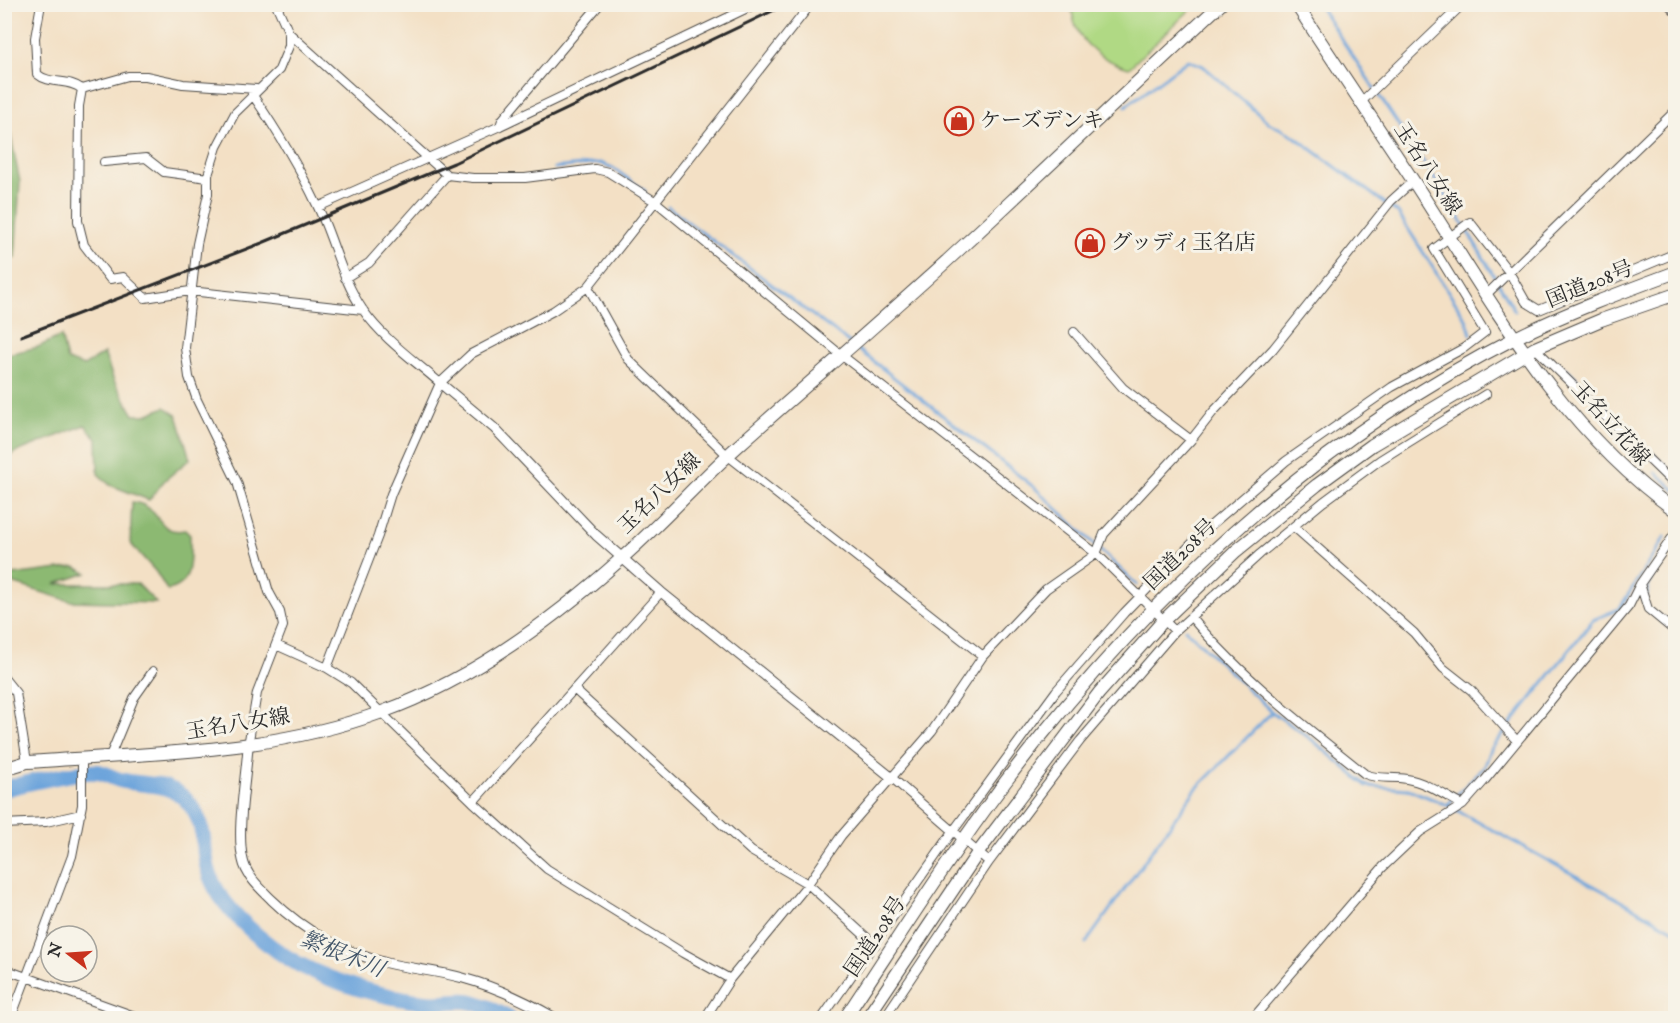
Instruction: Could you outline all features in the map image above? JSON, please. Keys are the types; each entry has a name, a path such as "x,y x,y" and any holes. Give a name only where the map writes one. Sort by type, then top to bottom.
{"main road":[{"name":"玉名八女線","path":"4,769 27,762 81,763 110,756 192,753 248,747 317,732 382,712 436,689 525,636 622,558 727,455 961,248 1221,4"},
{"name":"玉名八女線","path":"1296,4 1516,337 1531,351"},
{"name":"国道208号","path":"845,1018 963,841 1040,738 1151,610 1225,538 1305,472 1402,403 1516,337 1588,305 1676,272"},
{"name":"国道208号","path":"867,1018 977,854 1099,693 1163,621 1236,551 1317,485 1372,445 1531,351 1601,320 1676,294"},
{"name":"玉名立花線","path":"1531,351 1602,450 1643,488 1676,511"}],"street":[{"path":"41,4 35,38 37,74 43,79 73,82 82,88 128,76 146,76 183,84 254,92"},
{"path":"276,4 289,33 447,174 473,178 525,178 594,169 608,172 656,202 840,354 1096,555 1175,631"},
{"path":"500,126 502,120 600,4"},
{"path":"318,207 500,126 756,4"},
{"path":"327,668 378,536 391,494 440,383 471,354 553,311 588,287 811,4"},
{"path":"1360,103 1463,4"},
{"path":"1668,4 1676,12"},
{"path":"289,33 289,46 279,70 235,113 217,147 208,178 190,291 185,348 189,377 207,422 237,482 269,592 280,612 283,626 257,693 248,747 240,838 243,863 256,884 293,920 312,933 385,963 463,978 491,987 555,1018"},
{"path":"82,88 79,106 78,221 84,244 110,279 123,277 145,298 190,291 363,310"},
{"path":"254,92 318,207 345,278 363,310 381,332 494,428 596,535 660,592 891,777 954,830 977,854 989,862"},
{"path":"1487,294 1676,110"},
{"path":"104,162 146,159 164,172 208,178"},
{"path":"345,278 369,263 447,174"},
{"path":"705,1018 730,979 808,884 841,836 932,731 983,656 1046,589 1096,555 1104,534 1191,440 1213,412 1273,349 1391,201 1413,181"},
{"path":"822,1018 954,830 1056,691 1140,597 1202,533 1286,461 1392,387 1464,348 1485,332 1434,249 1470,222 1509,272 1526,302 1539,310 1676,253"},
{"path":"588,287 628,358 727,455 983,656"},
{"path":"1074,332 1123,388 1191,440"},
{"path":"1531,351 1676,486"},
{"path":"884,1018 989,862 1080,741 1175,631 1260,554 1323,502 1380,460 1486,394"},
{"path":"1294,527 1414,633 1443,668 1471,690 1517,741"},
{"path":"1253,1018 1383,867 1420,832 1461,806 1629,606 1640,584 1676,532"},
{"path":"1640,584 1648,609 1676,632"},
{"path":"473,802 660,592"},
{"path":"1191,617 1224,655 1273,701 1365,774 1377,779 1406,778 1422,783 1461,806"},
{"path":"276,645 327,668 351,683 473,802 547,869 683,953 730,979"},
{"path":"110,756 134,698 153,671"},
{"path":"4,678 16,693 27,762"},
{"path":"574,689 751,851 808,884 875,945"},
{"path":"11,1018 72,856 81,809 81,763"},
{"path":"4,824 46,822 81,809"},
{"path":"4,969 140,1018"}],"green space":[{"path":"1072,4 1195,5 1129,68 1107,59 1089,46 1076,27"},
{"path":"4,103 20,182 15,258 5,263"},
{"path":"61,336 67,360 84,366 104,353 114,381 134,415 146,415 165,407 177,415 190,459 164,481 149,500 110,485 98,474 97,439 85,425 14,453 5,460 5,355 38,347"},
{"path":"132,502 149,508 168,529 185,530 190,535 189,569 182,583 176,588 167,590 156,572 130,543"},
{"path":"75,567 87,573 55,584 138,584 156,603 70,601 5,581 5,576"}],"waterway":[{"path":"1318,4 1452,205 1515,311"},
{"path":"1126,106 1188,60 1203,66 1269,123 1291,134 1398,213 1467,321 1471,334"},
{"path":"554,168 600,163 613,168 645,191"},
{"path":"668,207 850,343"},
{"path":"855,347 1035,488 1137,585"},
{"path":"1566,368 1674,475"},
{"path":"1656,472 1676,491"},
{"path":"1447,805 1485,766 1491,749 1593,620 1619,609 1665,537"},
{"path":"1647,595 1653,574 1676,543"},
{"path":"1185,629 1272,712 1311,739 1367,786 1408,789 1447,805 1676,931"},
{"path":"1086,943 1196,789 1272,712"},
{"name":"繁根木川","path":"4,789 66,775 98,772 120,780 172,790 187,801 198,817 208,869 222,898 245,924 273,948 300,965 330,979 362,989 426,1002 473,1002 508,1018"}],"railway":[{"path":"21,336 262,243 454,163 787,4"}],"place":[{"name":"ケーズデンキ","path":"959,121"},
{"name":"グッディ玉名店","path":"1090,243"}]}
